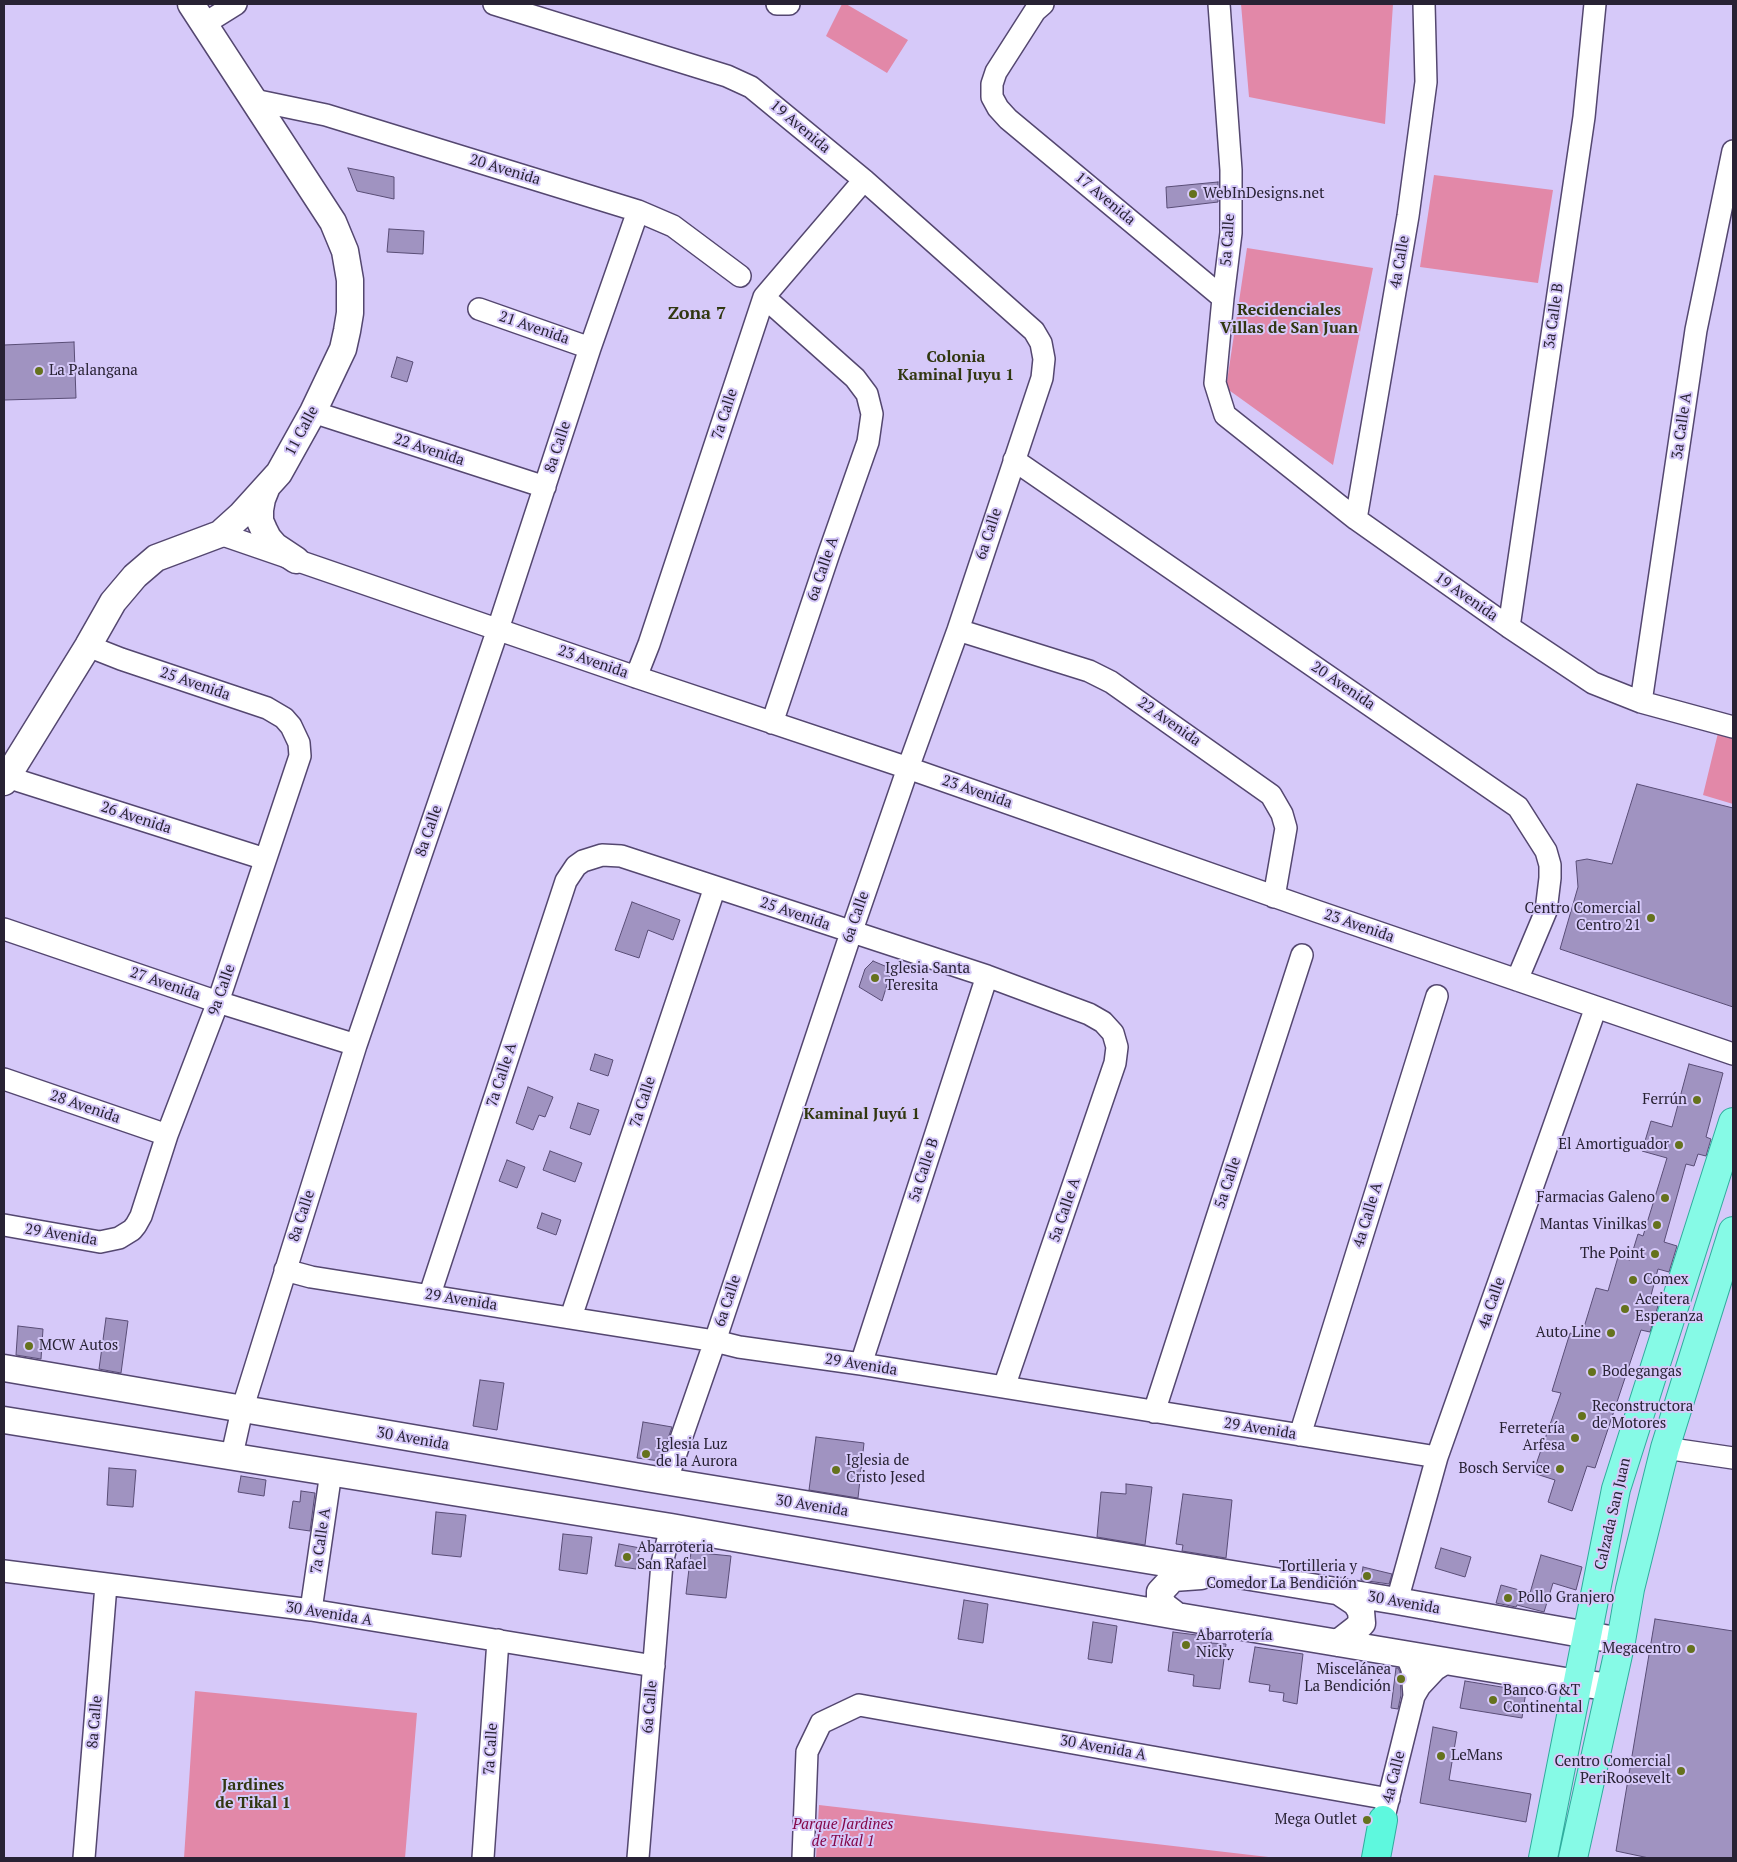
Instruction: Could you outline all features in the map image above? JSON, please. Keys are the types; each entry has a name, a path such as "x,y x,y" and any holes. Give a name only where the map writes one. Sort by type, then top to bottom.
{"highway":[{"path":"1376,1858 1386,1809"}],"main road":[{"name":"Calzada San Juan","path":"1543,1858 1616,1489 1733,1122"},
{"path":"1573,1858 1621,1641 1630,1589 1664,1448 1733,1231"}],"street":[{"path":"194,11 236,4"},
{"name":"19 Avenida","path":"494,4 751,87 864,180 1034,331 1041,343 1043,352"},
{"path":"776,4 788,4"},
{"name":"17 Avenida","path":"1043,4 1036,11 996,72 992,84 992,97 998,108 1008,119 1223,298"},
{"name":"5a Calle","path":"1220,4 1231,170 1231,234 1223,298 1216,383 1225,415"},
{"name":"4a Calle","path":"1356,519 1408,216 1425,91 1424,4"},
{"name":"3a Calle B","path":"1509,627 1584,117 1596,4"},
{"name":"11 Calle","path":"5,779 88,646 113,602 135,576 156,558 220,534 241,515 280,473 313,412 343,349 348,331 351,295 348,266 340,236 326,208 194,11"},
{"name":"20 Avenida","path":"254,100 326,115 638,211 673,226 740,276"},
{"name":"3a Calle A","path":"1642,702 1696,330 1733,152"},
{"name":"7a Calle","path":"636,677 649,644 764,296 864,180"},
{"name":"8a Calle","path":"232,1455 242,1410 356,1045 498,630 590,348 638,211"},
{"name":"6a Calle A","path":"764,296 855,378 869,399 872,414 868,442 822,571 772,723"},
{"name":"21 Avenida","path":"478,309 590,348"},
{"name":"6a Calle","path":"666,1482 851,933 958,630 1042,378 1043,352"},
{"name":"22 Avenida","path":"313,412 544,487"},
{"name":"19 Avenida","path":"1225,415 1356,519 1509,627 1593,683 1642,702 1733,727"},
{"name":"20 Avenida","path":"1014,460 1518,807 1546,851 1550,865 1550,878 1546,910 1517,980"},
{"path":"266,489 262,499 260,521 268,538 275,546 296,560"},
{"name":"23 Avenida","path":"220,534 908,768 1274,897 1733,1054"},
{"name":"22 Avenida","path":"958,630 1088,671 1111,682 1271,795 1282,814 1286,828 1274,897"},
{"name":"25 Avenida","path":"88,646 267,708 284,718 295,732"},
{"name":"9a Calle","path":"119,1238 132,1230 141,1216 167,1135 218,1002 300,756 299,743 295,732"},
{"name":"26 Avenida","path":"5,779 265,859"},
{"name":"25 Avenida","path":"583,861 602,855 620,856 987,976 1089,1014 1103,1022 1113,1033"},
{"name":"7a Calle A","path":"430,1294 562,891 576,866 583,861"},
{"name":"7a Calle","path":"571,1317 715,887"},
{"name":"27 Avenida","path":"4,929 218,1002 356,1045"},
{"name":"5a Calle","path":"1154,1412 1302,955"},
{"name":"5a Calle B","path":"861,1364 987,976"},
{"name":"4a Calle A","path":"1300,1435 1437,996"},
{"name":"4a Calle","path":"1397,1601 1437,1457 1596,1007"},
{"name":"5a Calle A","path":"1004,1387 1115,1063 1118,1047 1113,1033"},
{"name":"28 Avenida","path":"4,1079 167,1135"},
{"name":"29 Avenida","path":"4,1225 100,1242 119,1238"},
{"name":"29 Avenida","path":"285,1270 312,1277 715,1340 739,1347 861,1364 1437,1457"},
{"name":"30 Avenida","path":"4,1368 666,1482 1338,1591 1621,1641"},
{"path":"4,1420 232,1455 671,1527 1177,1616 1577,1683 1611,1687"},
{"path":"1664,1448 1733,1458"},
{"name":"7a Calle A","path":"311,1610 331,1472"},
{"name":"6a Calle","path":"638,1858 662,1563 671,1527"},
{"name":"30 Avenida A","path":"4,1571 311,1610 654,1666"},
{"path":"1177,1616 1164,1606 1160,1599 1160,1592 1173,1578 1229,1574"},
{"name":"8a Calle","path":"84,1858 106,1585"},
{"path":"1338,1591 1356,1603 1360,1611 1362,1623 1356,1630 1338,1643"},
{"name":"7a Calle","path":"483,1858 498,1640"},
{"name":"4a Calle","path":"1372,1858 1414,1696 1412,1669 1407,1657 1398,1653"},
{"name":"4a Calle","path":"1414,1696 1435,1670 1446,1663 1456,1662"},
{"name":"30 Avenida A","path":"803,1858 807,1752 821,1723 860,1705 1386,1809"}],"green space":[{"path":"842,4 846,4 908,40 887,73 826,36"},
{"path":"1241,4 1393,4 1385,124 1249,97"},
{"path":"1434,175 1553,190 1538,283 1420,267"},
{"path":"1247,248 1373,268 1333,465 1226,388"},
{"path":"1718,733 1733,738 1733,804 1703,795"},
{"path":"195,1691 417,1713 405,1858 184,1858"},
{"name":"Parque Jardines de Tikal 1","path":"819,1805 1277,1858 816,1858"}],"building":[{"path":"348,168 394,177 394,199 357,191"},
{"name":"WebInDesigns.net","path":"1218,182 1218,202 1167,208 1166,187"},
{"path":"389,229 424,231 423,254 387,252"},
{"name":"La Palangana","path":"74,342 76,398 4,400 4,345"},
{"path":"397,357 413,362 407,382 391,377"},
{"name":"Centro Comercial Centro 21","path":"1637,784 1733,808 1733,1007 1560,949 1578,887 1576,861 1587,859 1612,864"},
{"path":"632,902 680,920 673,940 648,930 639,958 615,950"},
{"name":"Iglesia Santa Teresita","path":"873,961 892,969 882,1001 859,987 865,969"},
{"path":"595,1054 613,1060 608,1076 590,1070"},
{"path":"1689,1064 1723,1073 1706,1137 1711,1139 1706,1156 1698,1154 1694,1166 1686,1164 1664,1242 1677,1246 1669,1272 1658,1269 1649,1303 1658,1306 1650,1332 1641,1330 1595,1468 1587,1466 1572,1511 1548,1502 1555,1480 1533,1473 1561,1393 1552,1391 1570,1333 1581,1337 1596,1288 1608,1291 1618,1257 1630,1260 1638,1234 1643,1236 1667,1158 1642,1151 1651,1121 1672,1127"},
{"path":"528,1087 553,1097 545,1117 539,1115 533,1130 516,1123"},
{"path":"578,1103 599,1110 590,1135 570,1128"},
{"path":"550,1151 582,1163 575,1182 543,1170"},
{"path":"507,1160 525,1167 517,1188 499,1181"},
{"path":"542,1213 561,1220 556,1235 537,1228"},
{"path":"106,1318 128,1321 121,1373 99,1369"},
{"name":"MCW Autos","path":"18,1326 43,1329 41,1359 16,1355"},
{"path":"480,1380 504,1383 497,1430 473,1426"},
{"path":"643,1422 672,1427 660,1461 637,1458"},
{"name":"Iglesia de Cristo Jesed","path":"816,1437 864,1443 858,1498 809,1490"},
{"path":"109,1468 136,1470 133,1507 107,1505"},
{"path":"241,1476 266,1480 264,1496 238,1492"},
{"path":"1126,1484 1152,1487 1145,1545 1097,1537 1101,1492 1126,1494"},
{"path":"301,1491 315,1493 310,1531 289,1528 293,1501 300,1502"},
{"path":"1183,1494 1232,1500 1226,1558 1182,1551 1183,1545 1176,1544"},
{"path":"436,1512 466,1515 461,1557 432,1554"},
{"path":"563,1534 592,1537 587,1574 559,1570"},
{"name":"Abarroteria San Rafael","path":"619,1544 640,1548 636,1569 615,1566"},
{"path":"1441,1548 1471,1557 1465,1577 1435,1568"},
{"path":"691,1552 731,1556 726,1598 686,1594"},
{"path":"1541,1555 1582,1567 1576,1590 1553,1583 1544,1612 1517,1605 1516,1607 1496,1603 1501,1585 1530,1593"},
{"path":"1363,1567 1392,1574 1389,1584 1361,1580"},
{"path":"964,1600 988,1604 983,1643 958,1639"},
{"name":"Centro Comercial PeriRoosevelt","path":"1655,1619 1733,1631 1733,1858 1649,1858 1616,1851"},
{"path":"1093,1622 1117,1626 1112,1663 1088,1659"},
{"path":"1173,1632 1212,1637 1211,1643 1226,1644 1220,1689 1193,1686 1194,1675 1168,1671"},
{"path":"1255,1647 1303,1654 1297,1704 1283,1701 1284,1693 1269,1691 1270,1685 1249,1682"},
{"path":"1396,1668 1400,1672 1401,1695 1398,1709 1391,1708"},
{"name":"Banco G&T Continental","path":"1465,1681 1526,1691 1522,1718 1460,1708"},
{"name":"LeMans","path":"1433,1727 1457,1732 1449,1780 1531,1794 1526,1822 1420,1803"}],"place":[{"name":"WebInDesigns.net","path":"1193,194"},
{"name":"La Palangana","path":"39,371"},
{"name":"Centro Comercial Centro 21","path":"1651,918"},
{"name":"Iglesia Santa Teresita","path":"875,978"},
{"name":"Ferrún","path":"1697,1100"},
{"name":"El Amortiguador","path":"1679,1145"},
{"name":"Farmacias Galeno","path":"1665,1198"},
{"name":"Mantas Vinilkas","path":"1657,1225"},
{"name":"The Point","path":"1655,1254"},
{"name":"Comex","path":"1633,1280"},
{"name":"Aceitera Esperanza","path":"1625,1309"},
{"name":"Auto Line","path":"1611,1333"},
{"name":"MCW Autos","path":"29,1346"},
{"name":"Bodegangas","path":"1592,1372"},
{"name":"Reconstructora de Motores","path":"1582,1416"},
{"name":"Ferretería Arfesa","path":"1575,1438"},
{"name":"Iglesia Luz de la Aurora","path":"646,1454"},
{"name":"Bosch Service","path":"1560,1469"},
{"name":"Iglesia de Cristo Jesed","path":"836,1470"},
{"name":"Abarroteria San Rafael","path":"627,1557"},
{"name":"Tortilleria y Comedor La Bendición","path":"1367,1576"},
{"name":"Pollo Granjero","path":"1508,1598"},
{"name":"Abarrotería Nicky","path":"1186,1645"},
{"name":"Megacentro","path":"1691,1649"},
{"name":"Miscelánea La Bendición","path":"1401,1679"},
{"name":"Banco G&T Continental","path":"1493,1700"},
{"name":"LeMans","path":"1441,1756"},
{"name":"Centro Comercial PeriRoosevelt","path":"1681,1771"},
{"name":"Mega Outlet","path":"1367,1820"}],"district":[{"name":"Zona 7","path":"697,314"},
{"name":"Recidenciales Villas de San Juan","path":"1289,319"},
{"name":"Colonia Kaminal Juyu 1","path":"956,366"},
{"name":"Kaminal Juyú 1","path":"862,1114"},
{"name":"Jardines de Tikal 1","path":"253,1794"}]}
